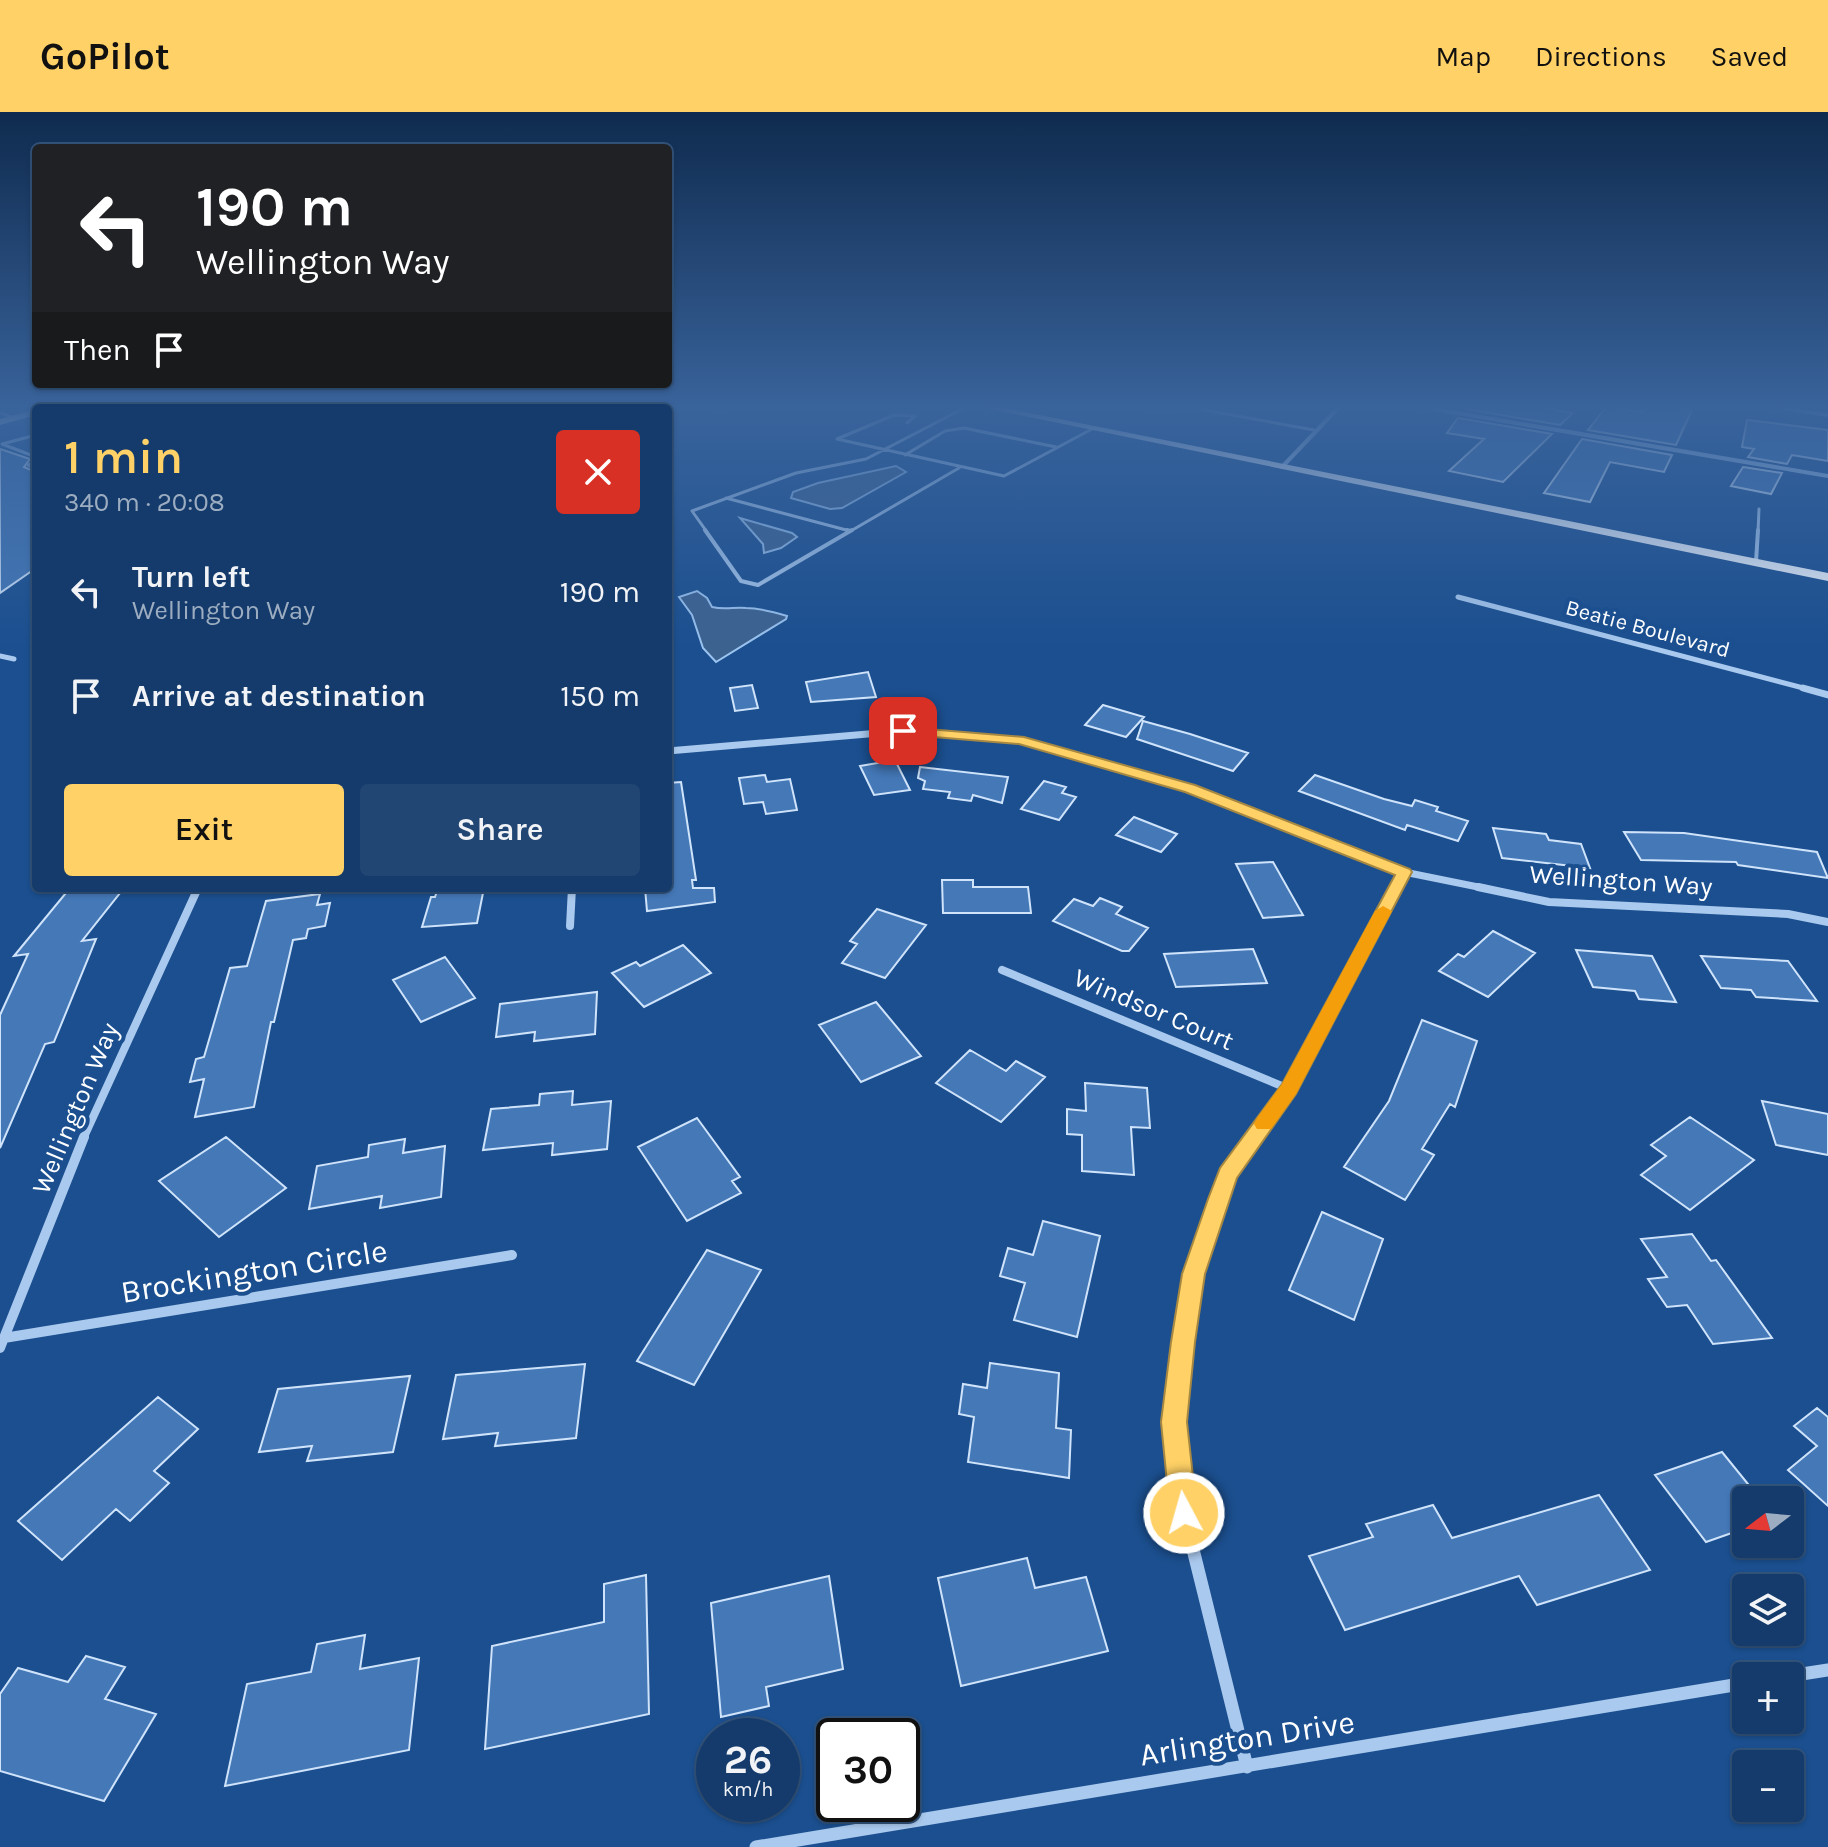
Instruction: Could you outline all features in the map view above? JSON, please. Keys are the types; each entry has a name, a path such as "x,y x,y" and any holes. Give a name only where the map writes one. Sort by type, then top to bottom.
{"main road":[{"path":"1377,486 1828,577"}],"street":[{"name":"Beatie Boulevard","path":"1458,597 1828,695"},
{"path":"0,656 14,659"},
{"name":"Wellington Way","path":"672,751 903,731 1019,740 1190,789 1404,872 1549,902 1788,914 1828,922"},
{"path":"1247,1767 1184,1513 1174,1422 1193,1274 1228,1175 1289,1089 1404,872"},
{"name":"Wellington Way","path":"2,1343 95,1109 196,892"},
{"path":"570,926 572,892"},
{"name":"Windsor Court","path":"1002,970 1289,1089"},
{"name":"Brockington Circle","path":"2,1343 512,1255"},
{"path":"1804,1674 1828,1670"},
{"name":"Arlington Drive","path":"756,1847 1732,1685"}],"lane":[{"path":"760,486 692,511 741,581 758,585 928,486"},
{"path":"726,498 850,531"},
{"path":"1756,562 1759,509"}],"water":[{"path":"810,486 881,486 842,508 830,509 791,498 793,492"},
{"path":"740,518 797,537 781,548 764,553 763,544"},
{"path":"697,591 707,598 712,607 756,609 787,616 716,662 703,648 692,615 679,597"}],"building":[{"path":"0,486 32,486 32,571 0,593"},
{"path":"1549,486 1598,486 1590,502 1544,493"},
{"path":"1731,486 1775,486 1771,494"},
{"path":"868,672 876,697 811,702 806,682"},
{"path":"752,685 758,708 735,711 730,688"},
{"path":"1103,705 1144,717 1126,737 1085,725"},
{"path":"1143,721 1248,753 1233,771 1137,739"},
{"path":"895,760 910,790 874,795 860,766"},
{"path":"920,767 1008,777 1002,803 973,795 971,801 948,798 950,792 923,789 925,781 918,778"},
{"path":"765,775 767,782 790,779 797,810 766,814 763,802 744,804 739,778"},
{"path":"1315,775 1412,806 1415,800 1438,807 1436,811 1468,821 1458,841 1407,825 1405,830 1299,791"},
{"path":"1044,781 1066,787 1062,793 1076,797 1059,820 1021,809"},
{"path":"681,782 696,880 692,880 693,888 714,888 715,902 647,911 645,892 672,892 672,783"},
{"path":"1134,817 1177,834 1161,852 1116,835"},
{"path":"1493,828 1546,834 1549,840 1581,844 1590,868 1502,858"},
{"path":"1624,832 1684,833 1817,852 1828,878 1738,865 1736,862 1641,860"},
{"path":"1273,862 1303,915 1263,918 1236,864"},
{"path":"942,880 973,880 973,887 1028,887 1031,913 943,913"},
{"path":"67,892 121,892 82,941 96,939 54,1042 45,1044 0,1148 0,1015 28,954 14,956"},
{"path":"437,892 483,892 477,923 422,927 431,897 435,897"},
{"path":"320,894 317,905 330,903 325,926 308,929 306,938 293,940 274,1022 271,1022 254,1107 195,1117 204,1079 190,1082 196,1059 204,1057 230,968 247,966 266,901"},
{"path":"1100,898 1122,907 1116,914 1148,928 1129,951 1122,951 1053,921 1074,899 1093,906"},
{"path":"877,909 926,925 885,978 842,963 857,944 850,941"},
{"path":"1493,931 1535,953 1488,997 1439,971 1458,954 1464,957"},
{"path":"683,945 711,973 644,1007 612,973 636,962 640,966"},
{"path":"1253,949 1267,983 1176,987 1164,954"},
{"path":"1576,950 1652,956 1676,1002 1639,999 1635,991 1593,987"},
{"path":"1701,956 1788,961 1817,1001 1756,997 1751,990 1721,988"},
{"path":"445,957 475,998 421,1022 393,980"},
{"path":"597,992 595,1034 534,1041 535,1032 496,1037 500,1004"},
{"path":"876,1002 921,1056 861,1082 819,1025"},
{"path":"1422,1020 1477,1041 1455,1107 1450,1104 1422,1149 1434,1155 1405,1200 1344,1167 1389,1101"},
{"path":"970,1050 1006,1071 1016,1061 1045,1077 1001,1122 936,1083"},
{"path":"1085,1083 1147,1088 1150,1128 1131,1127 1134,1175 1082,1171 1082,1135 1067,1134 1067,1109 1086,1111"},
{"path":"573,1091 572,1105 611,1101 607,1149 552,1155 553,1143 483,1150 491,1109 539,1105 540,1094"},
{"path":"1762,1101 1828,1114 1828,1155 1776,1145"},
{"path":"1690,1117 1754,1160 1690,1210 1641,1175 1666,1156 1651,1145"},
{"path":"697,1118 740,1177 732,1181 741,1193 687,1221 638,1147"},
{"path":"226,1137 286,1188 219,1237 159,1181"},
{"path":"405,1139 403,1153 445,1146 441,1197 380,1208 382,1196 309,1209 317,1166 368,1157 369,1145"},
{"path":"1322,1212 1383,1239 1354,1320 1289,1290"},
{"path":"1043,1221 1100,1236 1077,1337 1014,1320 1025,1283 1000,1276 1008,1248 1033,1255"},
{"path":"1692,1234 1711,1261 1716,1260 1772,1338 1713,1344 1687,1305 1667,1307 1648,1279 1667,1277 1641,1239"},
{"path":"707,1250 761,1270 694,1385 637,1361"},
{"path":"990,1363 1059,1373 1056,1428 1071,1430 1069,1478 968,1462 974,1417 959,1414 963,1384 987,1388"},
{"path":"585,1364 576,1438 495,1446 498,1433 443,1439 456,1375"},
{"path":"410,1376 393,1452 307,1461 312,1446 259,1452 278,1389"},
{"path":"158,1397 198,1429 154,1471 169,1483 130,1521 116,1509 62,1560 18,1521"},
{"path":"1817,1408 1828,1417 1828,1506 1788,1470 1817,1446 1794,1426"},
{"path":"1722,1452 1750,1486 1732,1486 1732,1533 1706,1542 1655,1475"},
{"path":"1599,1495 1650,1570 1537,1605 1519,1576 1345,1630 1309,1556 1373,1537 1366,1524 1433,1505 1452,1538"},
{"path":"1027,1558 1035,1588 1086,1577 1108,1651 961,1686 938,1578"},
{"path":"646,1575 649,1714 485,1749 492,1646 604,1622 604,1584"},
{"path":"829,1576 843,1669 766,1687 769,1706 721,1717 711,1603"},
{"path":"365,1635 360,1669 419,1658 409,1750 225,1786 247,1684 311,1672 317,1644"},
{"path":"86,1656 125,1667 105,1699 156,1714 104,1801 0,1771 0,1694 18,1668 68,1682"}],"slow traffic":[{"path":"1264,1124 1289,1089 1383,911"}],"route":[{"path":"903,731 1019,740 1048,748 1190,789 1404,872 1289,1089 1228,1175 1193,1274 1174,1422 1184,1513"}]}
